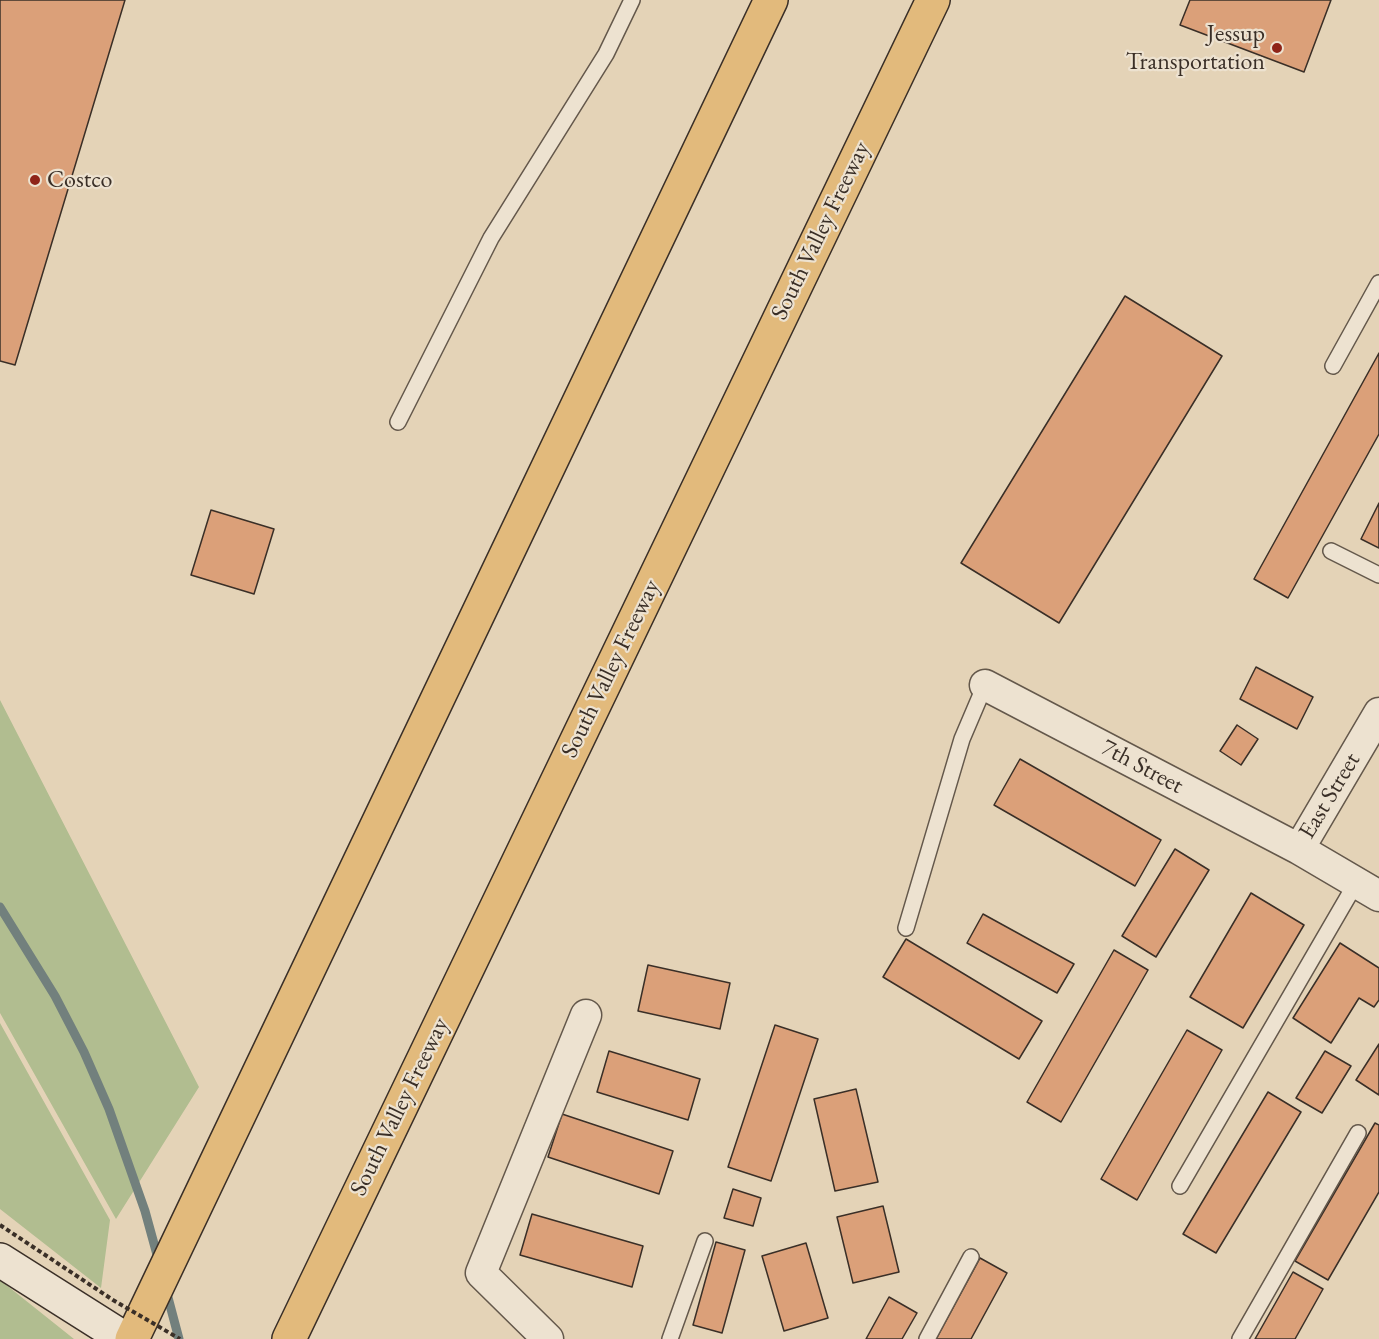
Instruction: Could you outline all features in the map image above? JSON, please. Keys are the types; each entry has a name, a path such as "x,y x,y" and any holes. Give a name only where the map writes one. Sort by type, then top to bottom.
{"highway":[{"path":"650,254 758,0"},
{"path":"132,1339 771,0"},
{"name":"South Valley Freeway","path":"289,1339 933,0"}],"street":[{"name":"7th Street","path":"985,685 1299,849 1368,890"},
{"name":"East Street","path":"1299,849 1379,713"},
{"path":"548,1339 480,1273 586,1015"},
{"path":"5,1264 125,1339"}],"lane":[{"path":"398,422 491,238 606,54 632,0"},
{"path":"1333,366 1379,283"},
{"path":"1331,551 1379,575"},
{"path":"906,928 962,740 985,685"},
{"path":"1180,1186 1368,890"},
{"path":"1240,1339 1358,1133"},
{"path":"670,1339 705,1241"},
{"path":"927,1339 971,1257"}],"path":[{"path":"0,1225 113,1300 180,1339"}],"green space":[{"path":"0,700 199,1087 116,1219 0,1013"},
{"path":"0,1023 110,1220 101,1288 0,1209"},
{"path":"0,1280 74,1339 0,1339"}],"building":[{"name":"Costco","path":"0,0 125,0 15,365 0,361"},
{"name":"Jessup Transportation","path":"1190,0 1331,0 1304,72 1180,25"},
{"path":"1125,296 1222,356 1059,623 961,563"},
{"path":"1379,353 1379,434 1288,598 1254,579"},
{"path":"1379,503 1379,548 1361,539"},
{"path":"211,510 274,529 254,594 191,575"},
{"path":"1256,667 1313,697 1297,729 1240,699"},
{"path":"1237,725 1258,739 1241,765 1220,751"},
{"path":"1020,759 1161,840 1135,886 994,805"},
{"path":"1175,849 1209,870 1156,957 1122,936"},
{"path":"1251,893 1304,925 1243,1028 1190,997"},
{"path":"983,914 1074,964 1057,993 967,943"},
{"path":"906,939 1042,1021 1019,1059 883,977"},
{"path":"1340,943 1379,968 1379,1000 1374,1007 1359,998 1331,1043 1293,1018"},
{"path":"1114,950 1148,970 1061,1122 1027,1102"},
{"path":"648,965 730,983 720,1029 638,1011"},
{"path":"775,1025 818,1039 771,1181 728,1167"},
{"path":"1187,1030 1222,1050 1137,1200 1101,1179"},
{"path":"1379,1044 1379,1095 1356,1080"},
{"path":"609,1051 700,1079 688,1120 597,1092"},
{"path":"1325,1051 1351,1066 1322,1113 1296,1098"},
{"path":"856,1089 878,1182 835,1191 814,1099"},
{"path":"1268,1092 1301,1112 1216,1253 1183,1234"},
{"path":"562,1114 673,1151 659,1194 548,1157"},
{"path":"1375,1123 1379,1125 1379,1192 1328,1280 1295,1261"},
{"path":"733,1189 761,1198 753,1226 724,1218"},
{"path":"883,1206 899,1272 853,1283 837,1217"},
{"path":"532,1214 643,1246 632,1287 520,1255"},
{"path":"716,1242 745,1250 722,1333 693,1325"},
{"path":"806,1243 828,1318 784,1331 762,1256"},
{"path":"980,1258 1007,1273 971,1339 936,1339"},
{"path":"1293,1272 1323,1289 1295,1339 1255,1339"},
{"path":"889,1297 917,1313 902,1339 866,1339"}],"waterway":[{"path":"0,907 55,996 84,1052 109,1109 145,1211 159,1262"},
{"path":"166,1290 179,1339"}],"place":[{"name":"Jessup Transportation","path":"1277,48"},
{"name":"Costco","path":"35,180"}]}
